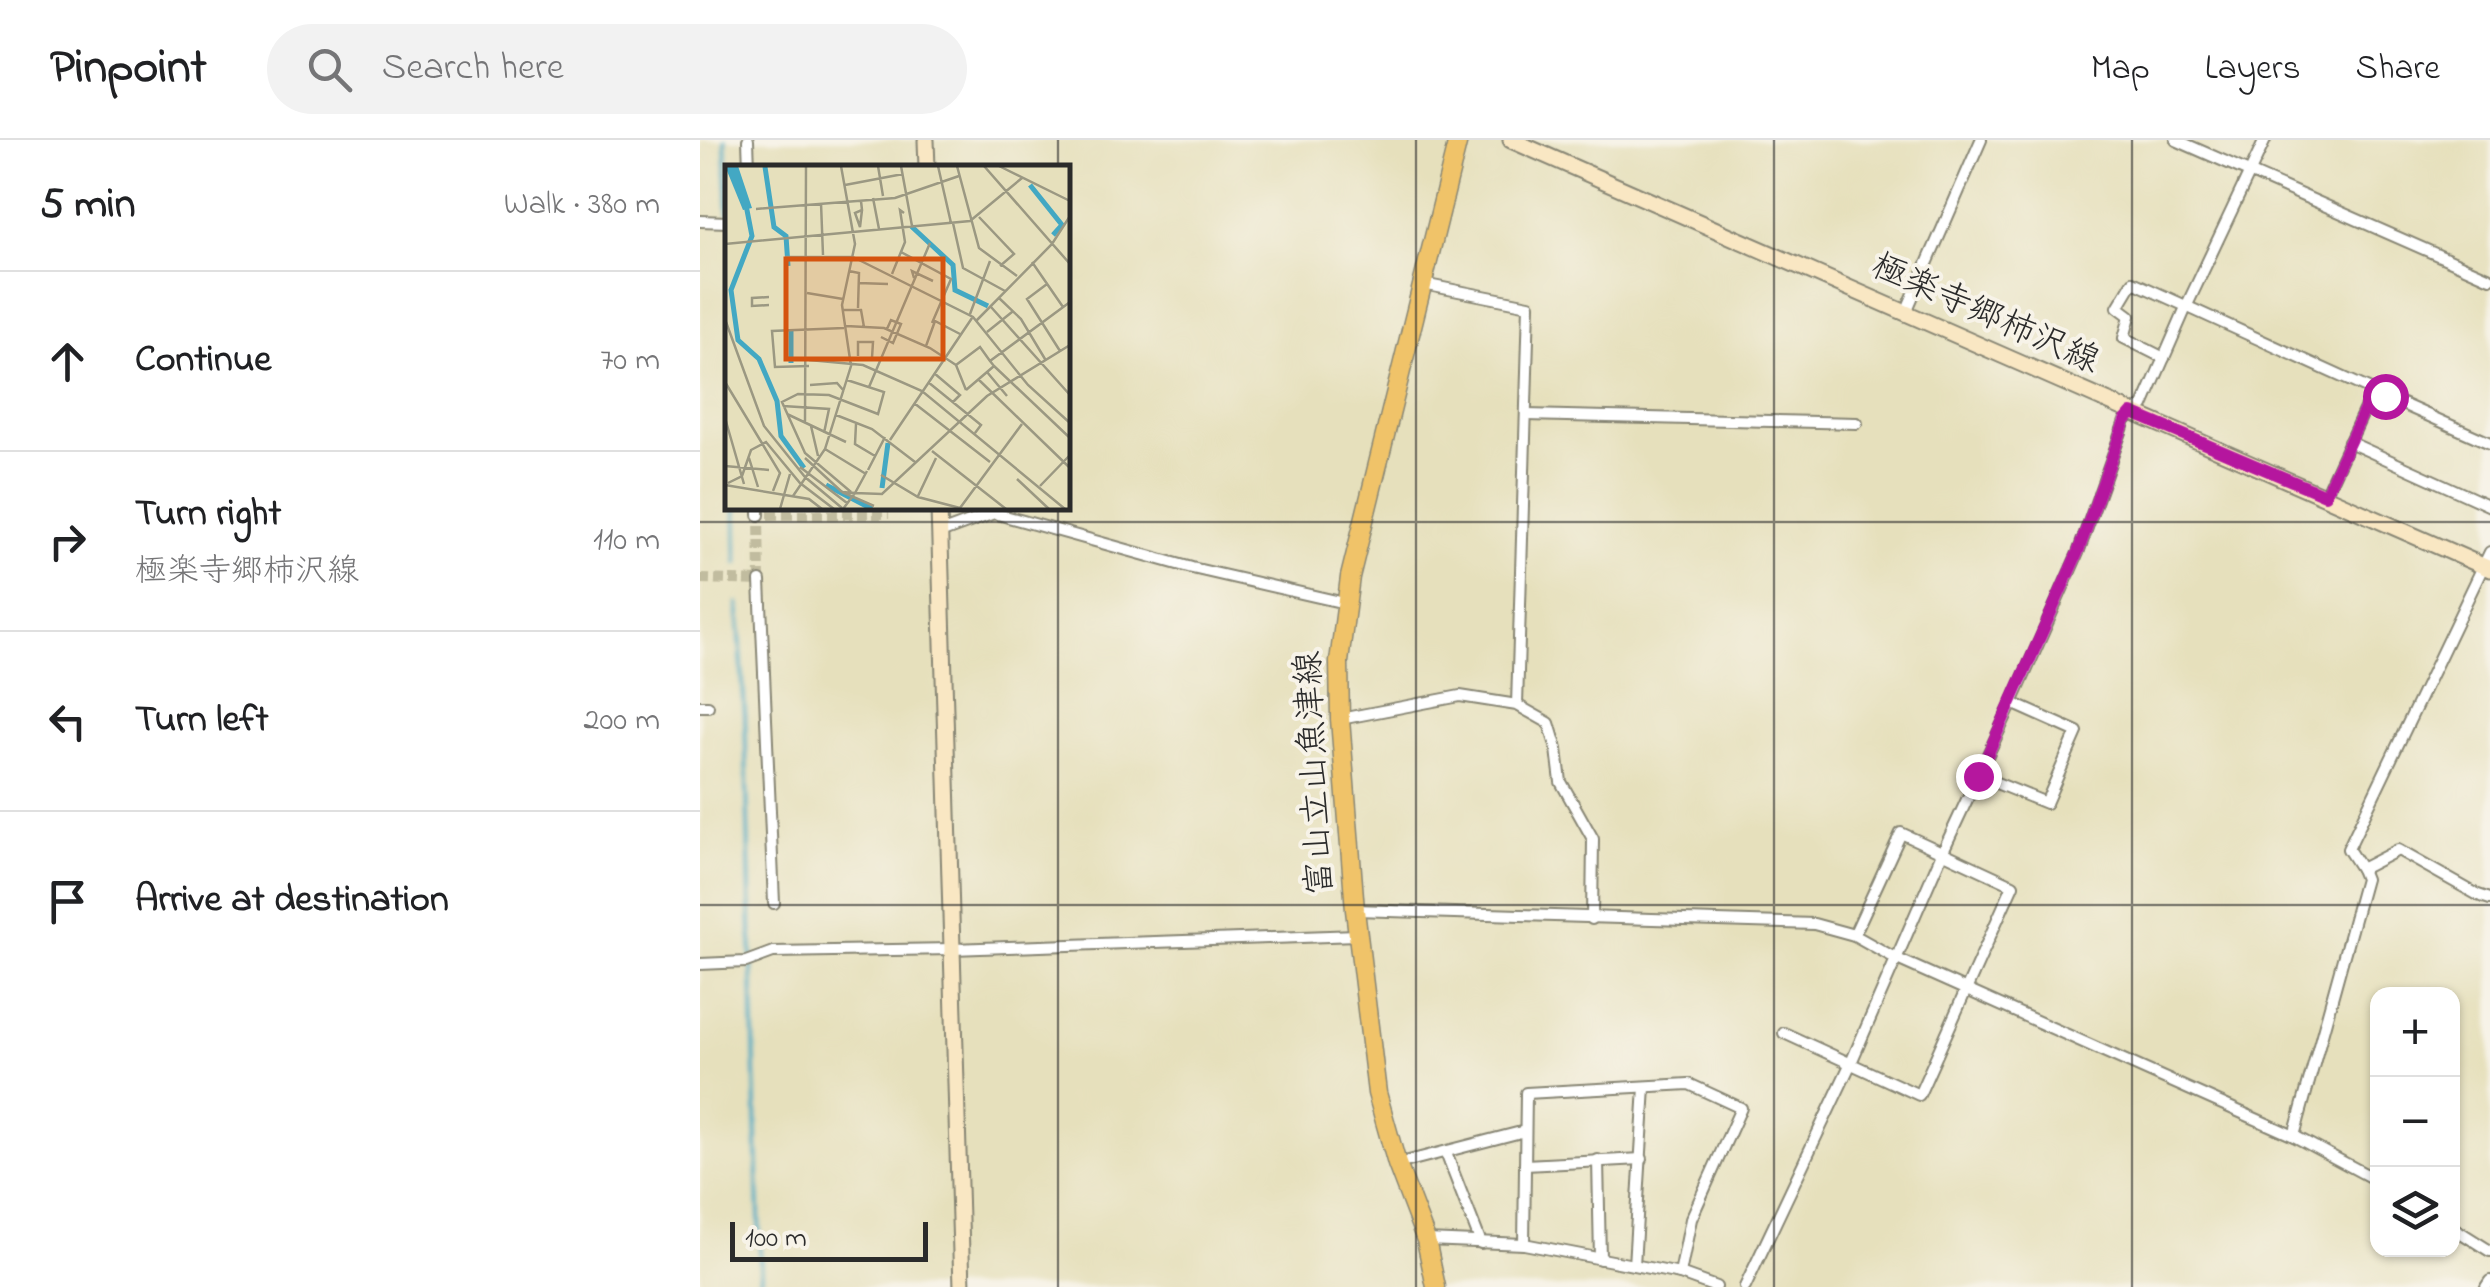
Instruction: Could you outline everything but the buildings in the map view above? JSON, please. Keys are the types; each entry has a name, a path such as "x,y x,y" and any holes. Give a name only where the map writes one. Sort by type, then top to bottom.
{"main road":[{"path":"926,140 927,165"},
{"name":"富山立山魚津線","path":"1436,1287 1426,1240 1397,1164 1378,1093 1354,910 1338,662 1350,577 1458,140"},
{"name":"極楽寺郷柿沢線","path":"1510,140 2132,413 2488,562"},
{"path":"939,510 962,1287"}],"street":[{"path":"748,140 749,165"},
{"path":"1906,312 1981,140"},
{"path":"2176,140 2490,278"},
{"path":"1746,1287 2012,703 2078,552 2125,421 2143,406 2266,140"},
{"path":"700,221 725,222"},
{"path":"2164,358 2124,338 2130,316 2118,308 2133,282 2490,443"},
{"path":"1423,284 1529,306 1518,705"},
{"path":"2325,495 2373,391"},
{"path":"1526,415 1857,423"},
{"path":"2349,442 2490,506"},
{"path":"940,533 994,513 1192,568 1345,603"},
{"path":"2294,1136 2365,879 2348,848 2488,562"},
{"path":"760,581 774,902"},
{"path":"1340,719 1460,696 1518,705 1550,723 1561,782 1593,839 1592,919"},
{"path":"1978,776 2046,803 2078,732 2012,703"},
{"path":"1784,1034 1920,1095 2013,885 1901,834 1854,935"},
{"path":"2361,869 2398,850 2490,900"},
{"path":"1354,910 1814,924 1854,935 1895,958 2294,1136 2370,1176"},
{"path":"700,964 746,962 773,952 1358,935"},
{"path":"1524,1244 1526,1092 1689,1084 1741,1108 1691,1219 1680,1274"},
{"path":"1634,1265 1645,1087"},
{"path":"1397,1164 1525,1131"},
{"path":"1446,1153 1481,1243"},
{"path":"1524,1164 1642,1159"},
{"path":"1598,1160 1600,1258"},
{"path":"2460,1232 2490,1252"},
{"path":"1426,1240 1524,1244 1680,1274 1716,1287"}],"waterway":[{"path":"725,140 726,165"},
{"path":"736,510 737,563"},
{"path":"738,603 745,715 761,1287"}],"tunnel":[{"path":"700,579 760,581 759,515 889,514"}],"route":[{"path":"1978,776 2078,552 2125,421 2132,413 2325,495 2373,391 2385,396"}]}
